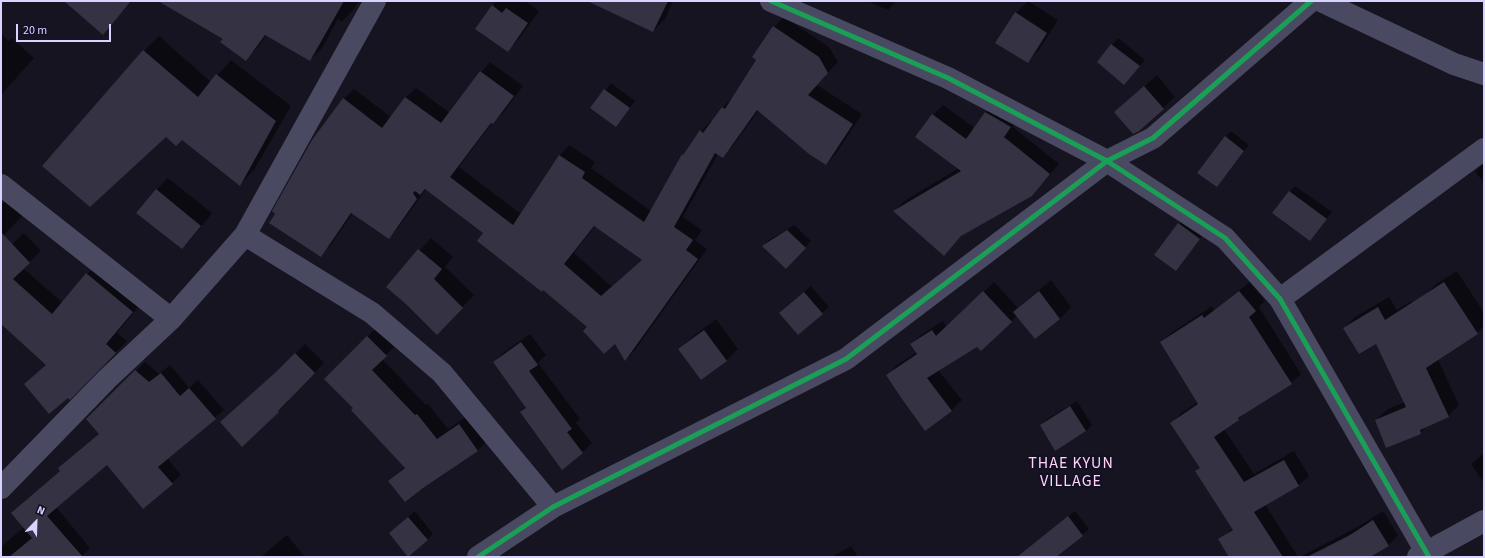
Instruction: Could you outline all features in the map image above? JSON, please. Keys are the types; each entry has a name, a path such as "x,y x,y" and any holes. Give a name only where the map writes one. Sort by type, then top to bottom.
{"street":[{"path":"1,488 106,380 171,318 245,235 375,1"},
{"path":"771,1 948,78 1107,161 1225,238 1280,299 1424,555 1484,521"},
{"path":"478,557 553,507 846,359 1107,161 1153,138 1311,1"},
{"path":"1321,1 1454,64 1484,74"},
{"path":"1280,299 1484,150"},
{"path":"1,185 171,318"},
{"path":"245,235 372,313 442,374 553,507"}],"building":[{"path":"64,1 131,1 103,35"},
{"path":"158,1 344,1 310,61 265,35 246,61 220,42 223,39"},
{"path":"587,1 668,1 653,32"},
{"path":"492,5 502,13 506,8 528,23 508,52 475,29"},
{"path":"1015,12 1047,33 1028,63 995,43"},
{"path":"773,26 819,57 828,73 808,95 853,124 826,165 809,154 757,110 723,158 715,153 674,227 693,240 686,250 698,259 625,361 615,344 604,354 583,331 587,327 543,290 542,292 477,241 483,233 425,189 420,195 415,191 413,193 417,199 389,239 351,213 321,257 269,223 275,214 272,211 312,140 343,98 382,128 405,97 441,123 480,71 514,96 493,124 491,123 450,177 513,225 559,155 585,172 582,178 644,222 682,154 683,155 700,130 703,133 722,107 725,109 756,60 752,57","holes":["594,226 642,260 601,296 564,264"]},
{"path":"1111,44 1140,66 1124,85 1097,62"},
{"path":"143,50 198,97 216,74 276,121 240,186 182,140 176,146 166,137 90,207 42,166"},
{"path":"1144,86 1164,109 1139,131 1133,134 1114,112"},
{"path":"604,89 630,108 616,127 590,108"},
{"path":"985,112 1011,127 1004,137 1050,174 1032,196 961,236 944,256 893,211 961,171 915,137 932,114 966,139"},
{"path":"1225,136 1244,151 1217,187 1197,173"},
{"path":"156,189 201,226 182,249 136,213"},
{"path":"1289,191 1327,219 1310,241 1272,213"},
{"path":"1178,223 1200,239 1176,271 1154,255"},
{"path":"787,230 806,248 786,269 762,246"},
{"path":"1,232 30,263 13,279 52,314 86,273 133,312 106,344 116,353 70,400 68,398 49,414 24,384 46,365 1,324"},
{"path":"418,249 442,269 434,279 463,308 437,335 407,305 386,287"},
{"path":"1444,282 1478,334 1426,368 1449,417 1420,430 1421,434 1386,448 1375,420 1406,407 1376,344 1359,354 1343,328 1378,307 1385,320"},
{"path":"983,291 1012,322 981,351 977,347 927,378 952,411 925,431 886,375 917,354 910,344 932,330 936,336"},
{"path":"1039,291 1060,319 1035,339 1013,312"},
{"path":"1239,291 1256,311 1249,317 1292,384 1238,418 1239,420 1214,437 1244,482 1284,460 1299,486 1254,512 1283,557 1229,557 1218,539 1233,530 1195,471 1200,468 1170,423 1198,404 1160,342 1202,315 1204,318"},
{"path":"804,292 823,314 798,335 779,313"},
{"path":"704,330 727,361 701,380 678,349"},
{"path":"367,336 387,356 372,370 415,415 417,414 437,439 459,424 478,451 405,502 388,481 405,468 351,410 353,408 324,379"},
{"path":"521,342 538,365 529,371 572,429 567,432 583,453 562,470 520,412 526,408 493,362"},
{"path":"295,353 315,373 278,411 279,412 242,447 220,422"},
{"path":"135,370 149,382 161,373 180,396 189,388 216,419 158,467 173,484 143,509 107,465 47,516 83,557 9,557 32,538 11,513 60,471 58,468 99,434 86,419"},
{"path":"1070,406 1086,431 1055,451 1040,425"},
{"path":"1068,516 1083,536 1056,557 1017,557"},
{"path":"408,517 428,540 408,557 389,533"},
{"path":"1373,520 1389,546 1370,557 1307,557 1350,535"}],"cycle path":[{"path":"771,1 948,78 1107,161 1225,238 1280,299 1429,557"},
{"path":"478,557 553,507 846,359 1107,161 1153,138 1311,1"}],"district":[{"name":"THAE KYUN VILLAGE","path":"1071,473"}]}
